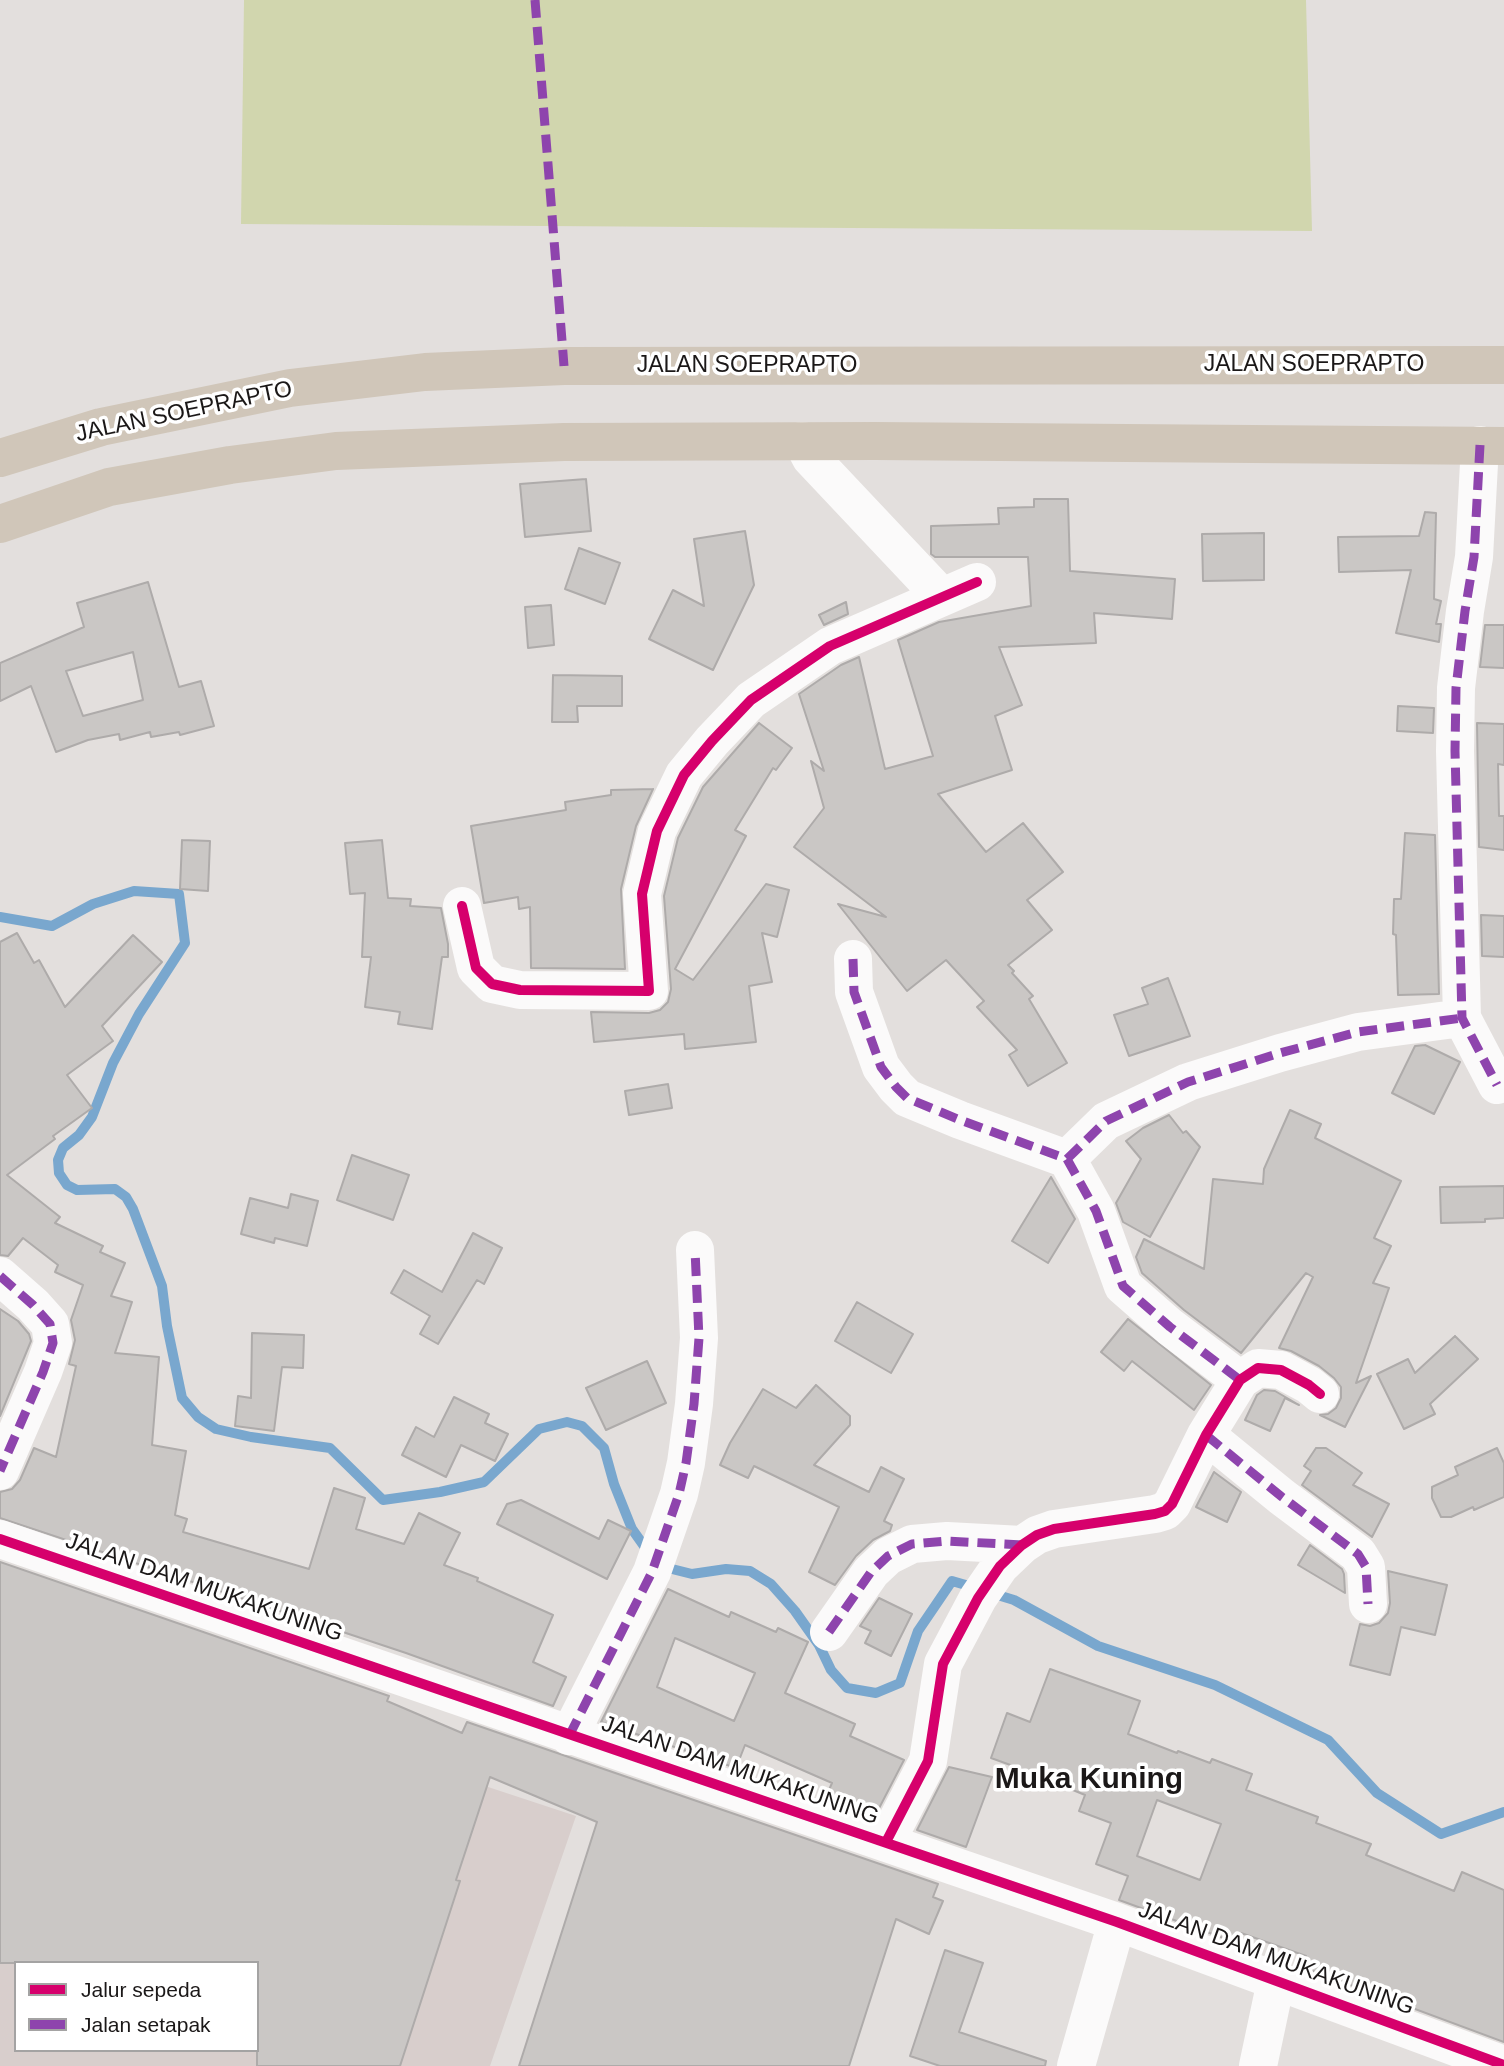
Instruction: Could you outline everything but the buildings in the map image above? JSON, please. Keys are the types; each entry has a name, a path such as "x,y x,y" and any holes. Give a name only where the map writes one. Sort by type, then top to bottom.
{"highway":[{"name":"JALAN SOEPRAPTO","path":"0,458 101,427 290,388 425,372 578,366 1504,365"},
{"path":"0,524 109,487 230,465 336,451 565,442 1492,445"}],"street":[{"path":"802,441 811,458 942,597"},
{"path":"1492,445 1465,611 1456,688 1455,751 1462,1018 1497,1085"},
{"path":"462,906 476,968 492,984 520,990 649,991 642,894 657,831 684,775 751,700 830,646 978,582"},
{"path":"853,959 854,992 881,1068 896,1087 908,1098 929,1107 1067,1159 1096,1211 1123,1286 1170,1327 1240,1380"},
{"path":"1067,1159 1106,1121 1188,1082 1358,1032 1462,1018"},
{"path":"569,1736 652,1572 667,1531 686,1463 699,1338 695,1250"},
{"path":"0,1276 50,1324 53,1343 43,1373 0,1471"},
{"path":"886,1842 928,1761 943,1664 978,1598 1011,1555 1037,1535 1054,1529 1165,1511 1172,1504 1206,1435 1240,1380 1258,1368 1281,1370 1320,1394"},
{"path":"1206,1435 1359,1554 1366,1567 1368,1604"},
{"name":"JALAN DAM MUKAKUNING","path":"0,1539 1117,1922 1504,2065"},
{"path":"829,1632 871,1572 888,1556 912,1544 947,1542 1011,1555"},
{"path":"1076,2066 1117,1922"},
{"path":"1258,2066 1276,1981"}],"shaded area":[{"path":"0,1626 576,1816 490,2066 0,2066"}],"green space":[{"path":"244,0 1306,0 1312,231 241,224"}],"waterway":[{"path":"0,917 52,926 93,904 134,891 179,894 185,943 139,1014 113,1063 92,1117 79,1135 63,1148 58,1160 59,1173 67,1185 77,1190 115,1189 126,1197 133,1209 162,1286 167,1326 182,1398 198,1417 216,1429 251,1437 330,1448 383,1500 440,1492 484,1482 539,1429 567,1422 582,1426 604,1448 614,1484 632,1529 649,1553"},
{"path":"664,1564 692,1574 726,1569 750,1571 771,1584 795,1611 819,1645 831,1670 847,1688 876,1693 900,1683 918,1631 952,1581 976,1588"},
{"path":"991,1593 1014,1600 1098,1646 1215,1685 1328,1740 1377,1793 1441,1834 1504,1812"}],"marked path":[{"path":"535,0 564,366"},
{"path":"1480,445 1474,557 1456,688 1455,751 1462,1018 1497,1085"},
{"path":"853,959 854,992 881,1067 896,1087 907,1098 1067,1159 1096,1211 1123,1286 1170,1327 1240,1380"},
{"path":"1067,1159 1106,1121 1188,1082 1358,1032 1462,1018"},
{"path":"569,1736 652,1572 679,1494 694,1404 699,1338 695,1250"},
{"path":"0,1276 50,1324 53,1343 0,1471"},
{"path":"1206,1435 1358,1554 1366,1567 1368,1604"},
{"path":"829,1632 871,1572 888,1556 912,1544 947,1541 1022,1545"}],"cycle path":[{"path":"462,906 476,968 492,984 520,990 649,991 642,894 657,831 684,775 751,700 830,646 977,582"},
{"path":"886,1842 928,1761 943,1664 978,1598 1000,1566 1022,1545 1037,1535 1054,1529 1165,1511 1172,1504 1206,1435 1240,1380 1258,1368 1281,1370 1320,1394"},
{"path":"0,1539 1117,1922 1504,2065"}],"district":[{"name":"Muka Kuning","path":"1089,1780"}]}
